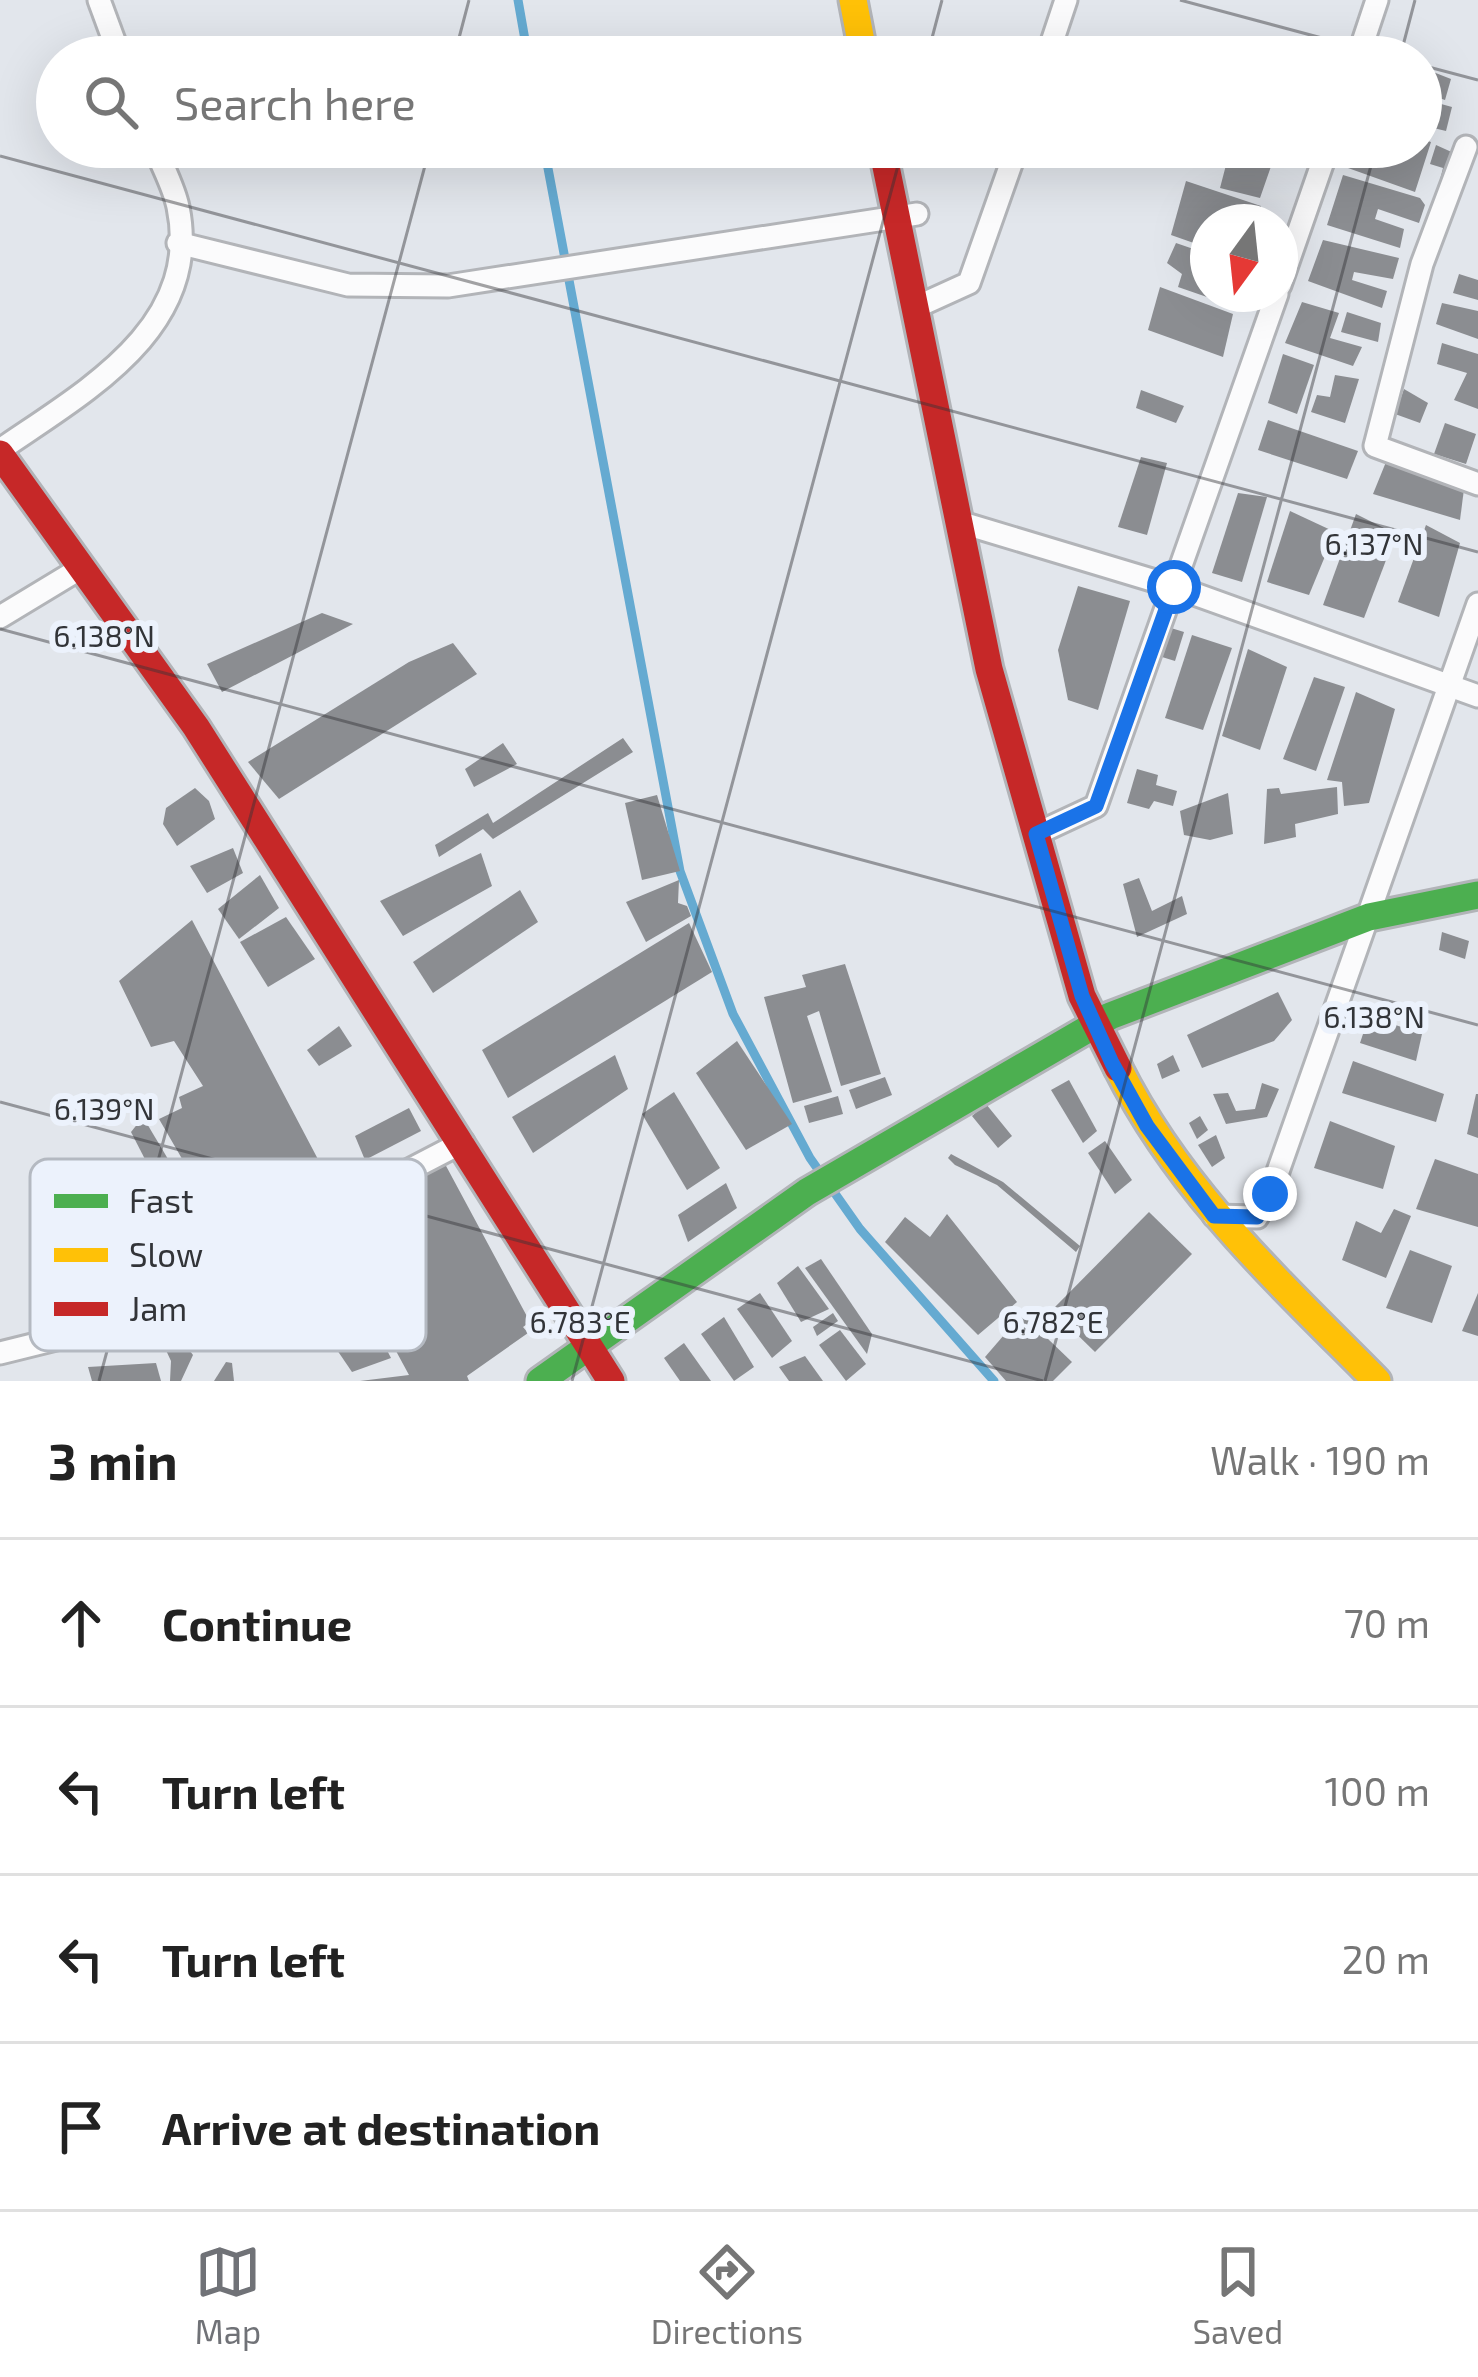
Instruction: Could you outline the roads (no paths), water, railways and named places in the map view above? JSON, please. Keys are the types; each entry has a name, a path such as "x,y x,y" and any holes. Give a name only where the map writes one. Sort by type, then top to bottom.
{"street":[{"path":"99,0 112,36"},
{"path":"853,0 860,36"},
{"path":"1054,36 1066,0"},
{"path":"1365,36 1377,0"},
{"path":"1466,147 1422,264 1375,446 1478,484"},
{"path":"163,168 178,208 178,281 150,330 112,373 0,452 196,727 611,1381"},
{"path":"890,168 907,217 914,308 989,670 1082,996 1147,1126 1214,1216 1377,1381"},
{"path":"914,308 969,283 1010,168"},
{"path":"1298,233 1321,168"},
{"path":"178,243 348,286 448,286 907,217"},
{"path":"1036,834 1096,806 1271,312"},
{"path":"959,522 1174,587 1478,696"},
{"path":"0,617 81,568"},
{"path":"1214,1216 1257,1217 1270,1194 1478,604"},
{"path":"540,1381 807,1192 1096,1026 1369,917 1478,895"},
{"path":"426,1161 463,1142"},
{"path":"0,1353 30,1346"}],"waterway":[{"path":"518,0 524,36"},
{"path":"548,168 680,871 733,1014 810,1158 860,1229 994,1381"}]}
